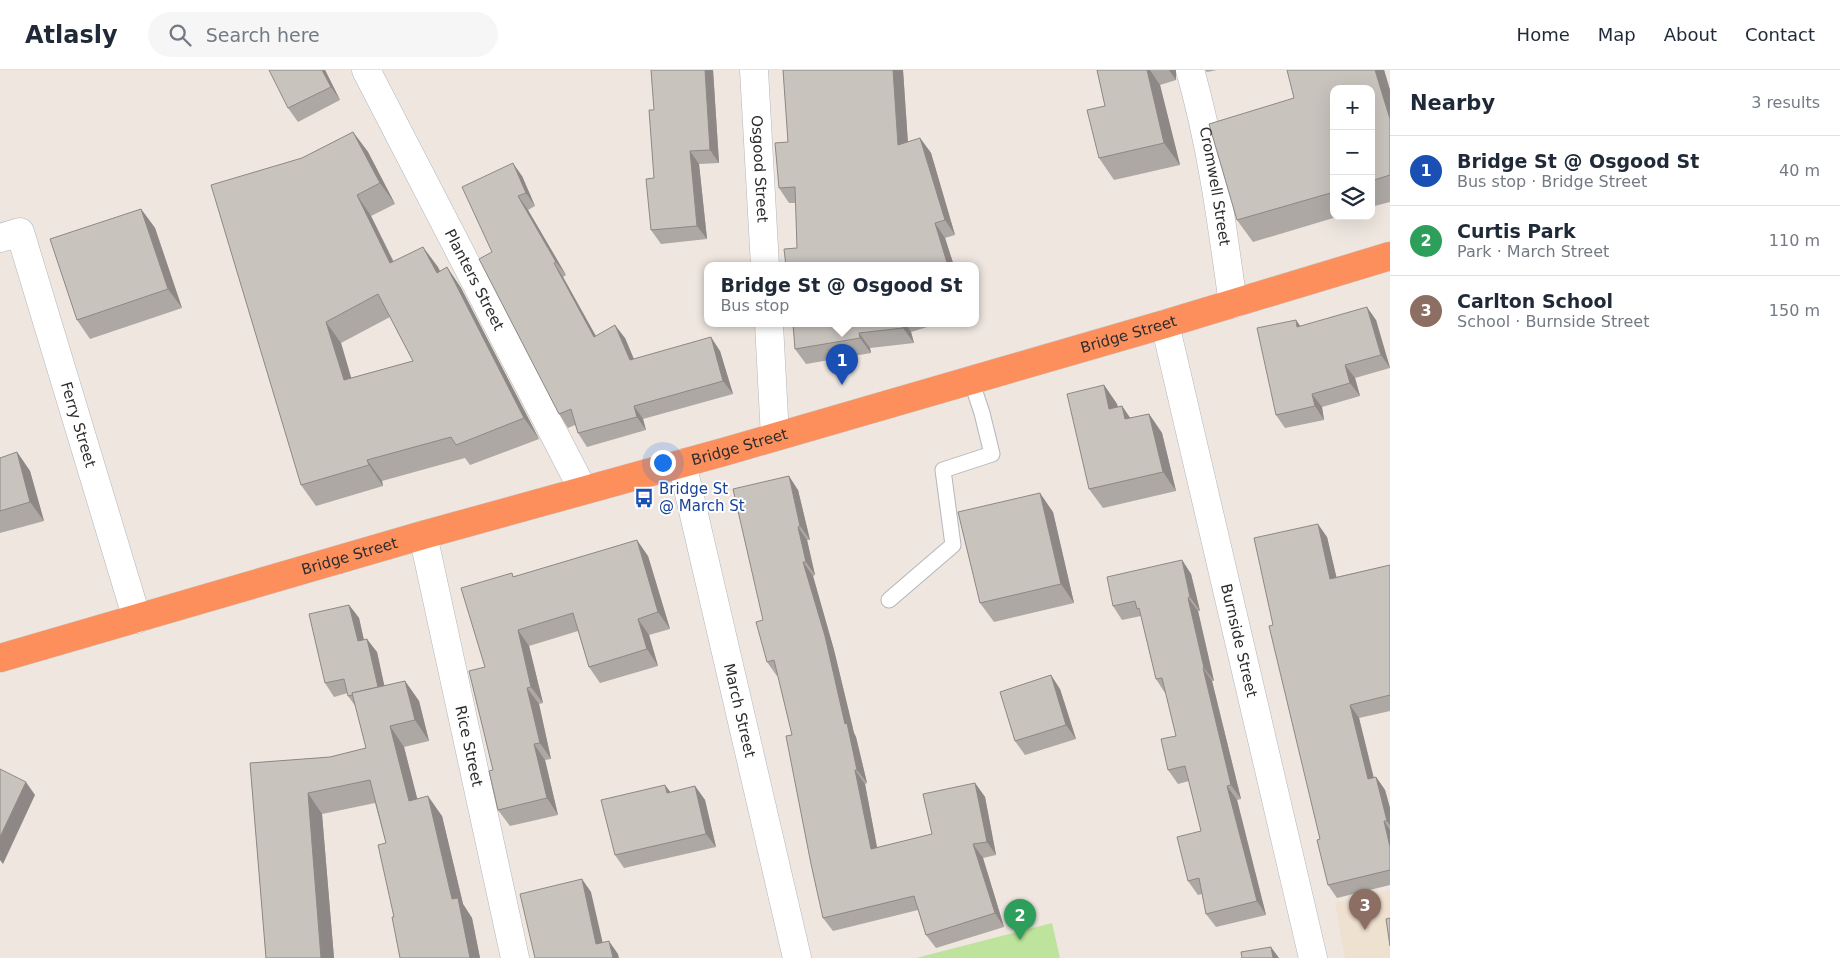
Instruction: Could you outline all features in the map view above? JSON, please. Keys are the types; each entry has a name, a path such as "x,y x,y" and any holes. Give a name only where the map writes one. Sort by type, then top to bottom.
{"highway":[{"name":"Bridge Street","path":"0,658 423,535 775,437 1233,304 1390,256"}],"street":[{"name":"Planters Street","path":"366,70 583,490"},
{"name":"Osgood Street","path":"754,70 765,262"},
{"name":"Cromwell Street","path":"1190,70 1203,114 1215,179 1233,304"},
{"name":"Ferry Street","path":"10,235 137,618"},
{"name":"Burnside Street","path":"1165,324 1313,958"},
{"path":"769,327 775,437"},
{"name":"March Street","path":"682,463 796,958"},
{"name":"Rice Street","path":"423,535 515,958"}],"lane":[{"path":"888,600 953,545 943,470 992,454 982,413 971,380"}],"shaded area":[{"path":"1390,890 1390,958 1345,958 1335,903"}],"green space":[{"path":"1052,923 1060,958 916,958"}],"building":[{"path":"269,70 322,70 331,87 288,108"},
{"path":"651,70 705,70 710,150 690,151 697,226 651,230 646,179 654,178 649,110 654,110"},
{"path":"783,70 893,70 898,145 920,138 945,220 935,223 947,262 786,262 784,249 797,248 795,187 779,188 775,143 788,142"},
{"path":"1097,70 1147,70 1164,143 1099,158 1087,110 1105,106"},
{"path":"1287,70 1375,70 1390,119 1390,175 1375,180 1375,85 1330,85 1330,193 1237,220 1209,124 1294,98"},
{"path":"353,132 380,183 357,195 390,263 423,247 437,273 447,267 524,418 456,445 451,437 367,460 369,465 301,485 211,185 302,158","holes":["378,294 413,361 344,380 326,322"]},
{"path":"513,163 526,193 518,196 556,262 554,263 594,337 615,325 630,360 711,337 723,381 634,406 637,417 578,433 571,409 559,414 479,259 492,252 462,187"},
{"path":"141,209 168,289 77,320 50,239"},
{"path":"1367,307 1381,355 1345,365 1350,383 1312,394 1315,406 1276,415 1257,328 1296,320 1297,327"},
{"path":"793,327 903,328 859,333 860,338 795,349"},
{"path":"1104,385 1109,409 1122,406 1125,419 1149,414 1163,472 1089,489 1067,394"},
{"path":"17,452 30,502 0,511 0,458"},
{"path":"789,476 806,562 803,562 825,636 845,724 847,723 871,849 932,834 923,794 975,783 987,842 973,844 995,913 926,935 914,896 823,918 786,736 792,735 774,660 767,662 756,622 763,620 733,489"},
{"path":"1040,493 1061,584 980,603 958,512"},
{"path":"1318,524 1330,579 1390,565 1390,695 1350,705 1368,779 1376,777 1387,821 1384,821 1390,847 1390,870 1328,885 1317,840 1320,839 1269,626 1273,625 1254,538"},
{"path":"637,540 658,612 638,619 647,649 589,667 573,613 518,630 531,687 527,688 540,743 534,744 547,798 498,810 489,771 493,770 469,671 485,667 461,588 512,573 513,577"},
{"path":"1182,560 1203,668 1231,785 1227,786 1257,901 1206,914 1199,878 1188,881 1177,837 1201,831 1185,766 1168,770 1161,739 1176,736 1162,678 1156,679 1139,608 1137,609 1135,601 1113,606 1107,577"},
{"path":"349,605 358,641 367,639 378,687 352,693 353,695 348,696 344,679 325,683 309,614"},
{"path":"1051,675 1066,725 1015,741 1000,692"},
{"path":"405,681 415,720 390,726 409,801 428,796 452,899 458,898 470,958 400,958 392,917 394,917 378,845 386,843 370,780 308,793 321,958 266,958 250,763 330,757 366,748 352,693"},
{"path":"0,769 26,782 0,837"},
{"path":"665,785 667,793 695,786 706,834 615,855 601,800"},
{"path":"582,879 596,944 609,941 613,958 535,958 520,894"},
{"path":"1390,918 1390,946 1386,919"},
{"path":"1271,947 1273,958 1242,958 1241,952"}],"place":[{"name":"Bridge St @ Osgood St","path":"842,385"},
{"name":"Bridge St @ March St","path":"644,498"},
{"name":"Carlton School","path":"1365,930"},
{"name":"Curtis Park","path":"1020,940"}]}
